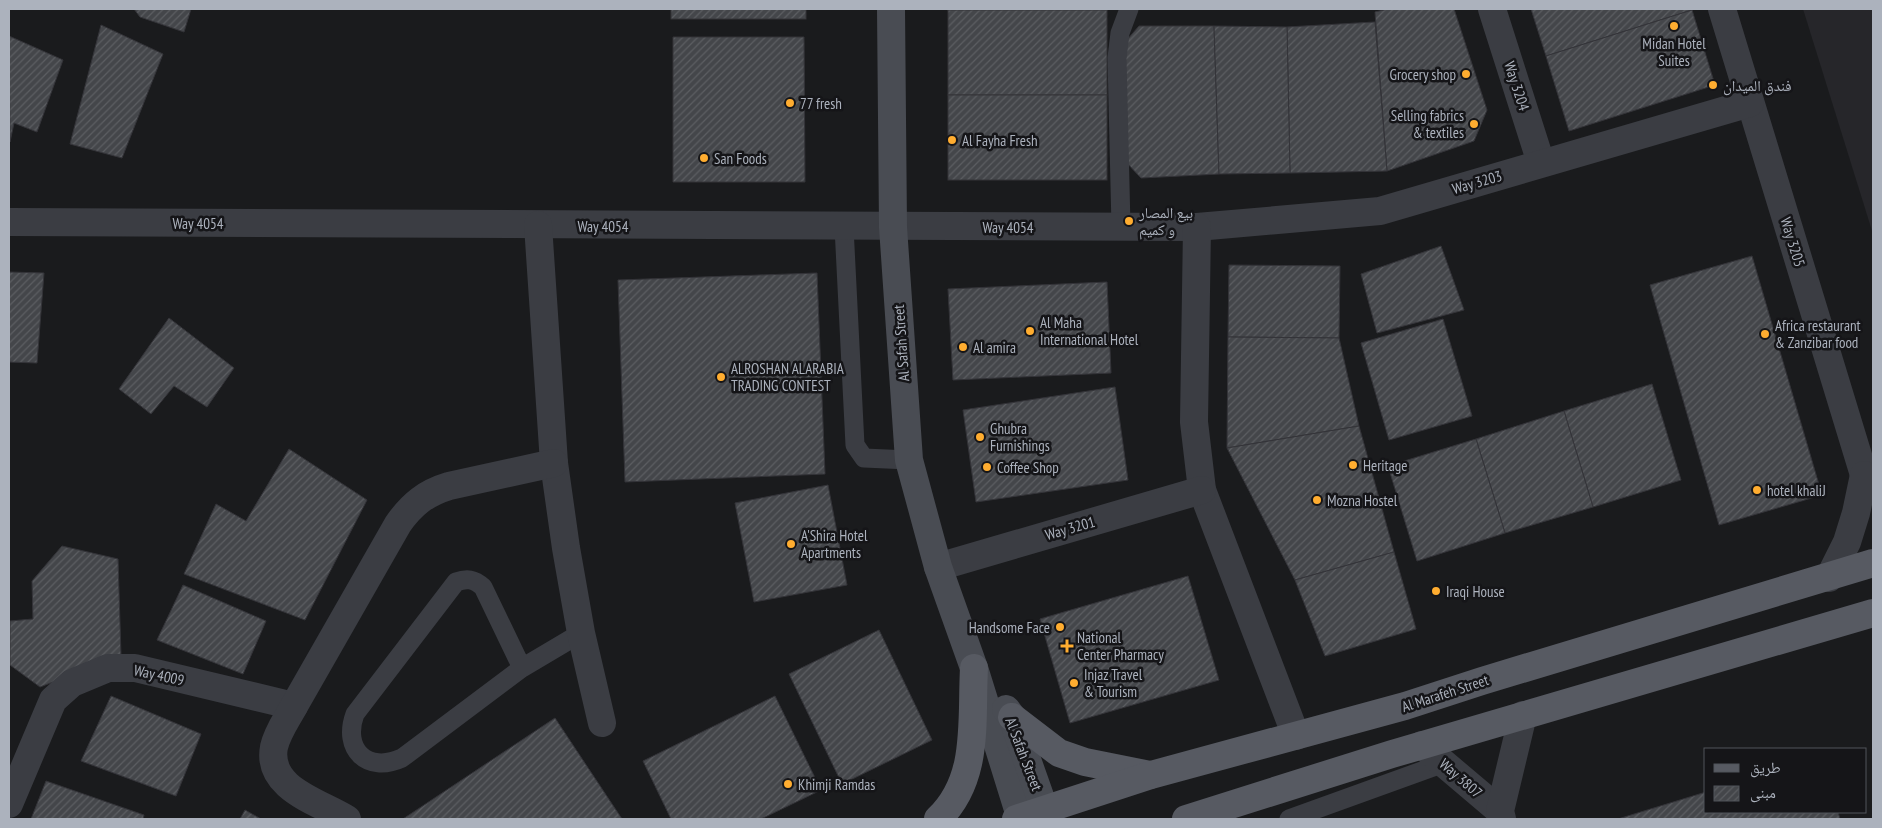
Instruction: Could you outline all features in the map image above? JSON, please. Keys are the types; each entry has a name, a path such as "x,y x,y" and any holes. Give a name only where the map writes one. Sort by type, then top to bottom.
{"main road":[{"name":"Al Marafeh Street","path":"1030,817 1151,775 1406,706 1756,597 1829,578 1873,563"},
{"path":"1186,819 1422,745 1873,612"},
{"path":"938,819 950,808 960,791 971,753 974,668"},
{"path":"1012,717 1059,753 1085,762 1151,775"}],"street":[{"name":"Al Safah Street","path":"891,9 894,227 909,460 938,566 1030,817"},
{"name":"Way 3204","path":"1492,9 1541,163"},
{"name":"Way 3205","path":"1722,9 1869,482 1856,513 1847,542 1829,578"},
{"name":"Way 3203","path":"1197,227 1380,210 1750,103"},
{"name":"Way 4054","path":"9,222 1197,227"},
{"path":"538,225 554,463 581,633 602,723"},
{"path":"1197,227 1194,422 1202,490 1296,736"},
{"path":"347,819 291,789 278,775 274,762 274,748 279,734 294,706 398,524 413,505 434,491 554,463"},
{"name":"Way 3201","path":"938,566 1202,490"},
{"name":"Way 4009","path":"9,804 53,700 72,683 108,668 134,668 294,706"},
{"name":"Al Safah Street","path":"974,668 1012,717 1030,817"},
{"name":"Way 3807","path":"1422,745 1501,815 1523,716"}],"lane":[{"path":"1121,227 1117,58 1120,33 1128,9"},
{"path":"844,227 855,445 864,458 909,460"},
{"path":"522,668 484,586 471,579 456,582 355,714 351,726 351,739 356,751 365,760 377,764 390,763 402,758 522,668 581,633"},
{"path":"1289,819 1444,763"}],"shaded area":[{"path":"1803,9 1873,9 1873,234"}],"building":[{"path":"134,9 191,9 184,32 140,17"},
{"path":"671,9 806,9 806,19 671,19"},
{"path":"1107,9 1107,10 948,10"},
{"path":"1388,9 1454,9 1487,110 1474,141 1387,171 1375,12"},
{"path":"1531,9 1692,9 1692,10 1546,56"},
{"path":"948,10 1107,10 1107,95 948,95"},
{"path":"1692,10 1715,85 1569,131 1546,56"},
{"path":"1375,22 1387,171 1290,173 1287,27"},
{"path":"101,25 163,54 122,158 70,144"},
{"path":"1139,26 1214,26 1219,174 1141,178 1126,162 1120,48"},
{"path":"1214,26 1287,27 1290,173 1219,174"},
{"path":"9,36 63,60 37,132 14,123 10,142"},
{"path":"673,37 804,37 805,182 673,182"},
{"path":"948,95 1107,95 1107,180 948,180"},
{"path":"1441,246 1464,310 1377,333 1361,274"},
{"path":"1752,256 1822,495 1719,525 1650,285"},
{"path":"1229,265 1340,266 1339,338 1228,337"},
{"path":"9,272 44,273 37,363 9,362"},
{"name":"ALROSHAN ALARABIA TRADING CONTEST","path":"817,273 825,474 625,482 618,280"},
{"name":"Al Maha International Hotel","path":"1107,282 1111,373 953,380 948,289"},
{"path":"169,318 234,368 207,407 174,386 151,414 119,389"},
{"path":"1443,319 1472,416 1389,440 1361,343"},
{"path":"1228,337 1339,338 1359,426 1227,448"},
{"path":"1652,384 1681,480 1593,507 1564,411"},
{"path":"1115,387 1128,480 976,502 963,410"},
{"path":"1564,411 1593,507 1505,533 1476,439"},
{"name":"Mozna Hostel","path":"1359,426 1394,552 1295,580 1227,448"},
{"path":"1476,439 1505,533 1417,561 1388,466"},
{"path":"289,449 367,500 305,620 184,574 216,504 246,521"},
{"name":"A'Shira Hotel Apartments","path":"828,485 847,585 754,602 735,503"},
{"path":"62,546 118,559 121,656 40,687 10,665 10,621 33,619 32,581"},
{"path":"1394,552 1416,629 1325,656 1295,580"},
{"path":"1188,576 1219,680 1070,723 1040,619"},
{"path":"183,585 266,621 243,674 157,640"},
{"path":"879,630 932,740 842,784 789,674"},
{"path":"111,696 201,734 176,796 81,761"},
{"path":"775,696 821,790 761,819 671,819 643,761"},
{"path":"555,718 622,819 403,819"},
{"path":"46,781 144,815 143,819 31,819"},
{"path":"1704,793 1704,813 1838,813 1840,819 1618,819"},
{"path":"245,810 261,819 240,819"}],"place":[{"name":"Midan Hotel Suites","path":"1674,26"},
{"name":"Grocery shop","path":"1466,74"},
{"name":"فندق الميدان","path":"1713,85"},
{"name":"77 fresh","path":"790,103"},
{"name":"Selling fabrics & textiles","path":"1474,124"},
{"name":"Al Fayha Fresh","path":"952,140"},
{"name":"San Foods","path":"704,158"},
{"name":"بيع المصار و كميم","path":"1129,221"},
{"name":"Al Maha International Hotel","path":"1030,331"},
{"name":"Africa restaurant & Zanzibar food","path":"1765,334"},
{"name":"Al amira","path":"963,347"},
{"name":"ALROSHAN ALARABIA TRADING CONTEST","path":"721,377"},
{"name":"Ghubra Furnishings","path":"980,437"},
{"name":"Heritage","path":"1353,465"},
{"name":"Coffee Shop","path":"987,467"},
{"name":"hotel khaliJ","path":"1757,490"},
{"name":"Mozna Hostel","path":"1317,500"},
{"name":"A'Shira Hotel Apartments","path":"791,544"},
{"name":"Iraqi House","path":"1436,591"},
{"name":"Handsome Face","path":"1060,627"},
{"name":"National Center Pharmacy","path":"1067,646"},
{"name":"Injaz Travel & Tourism","path":"1074,683"},
{"name":"Khimji Ramdas","path":"788,784"}]}
